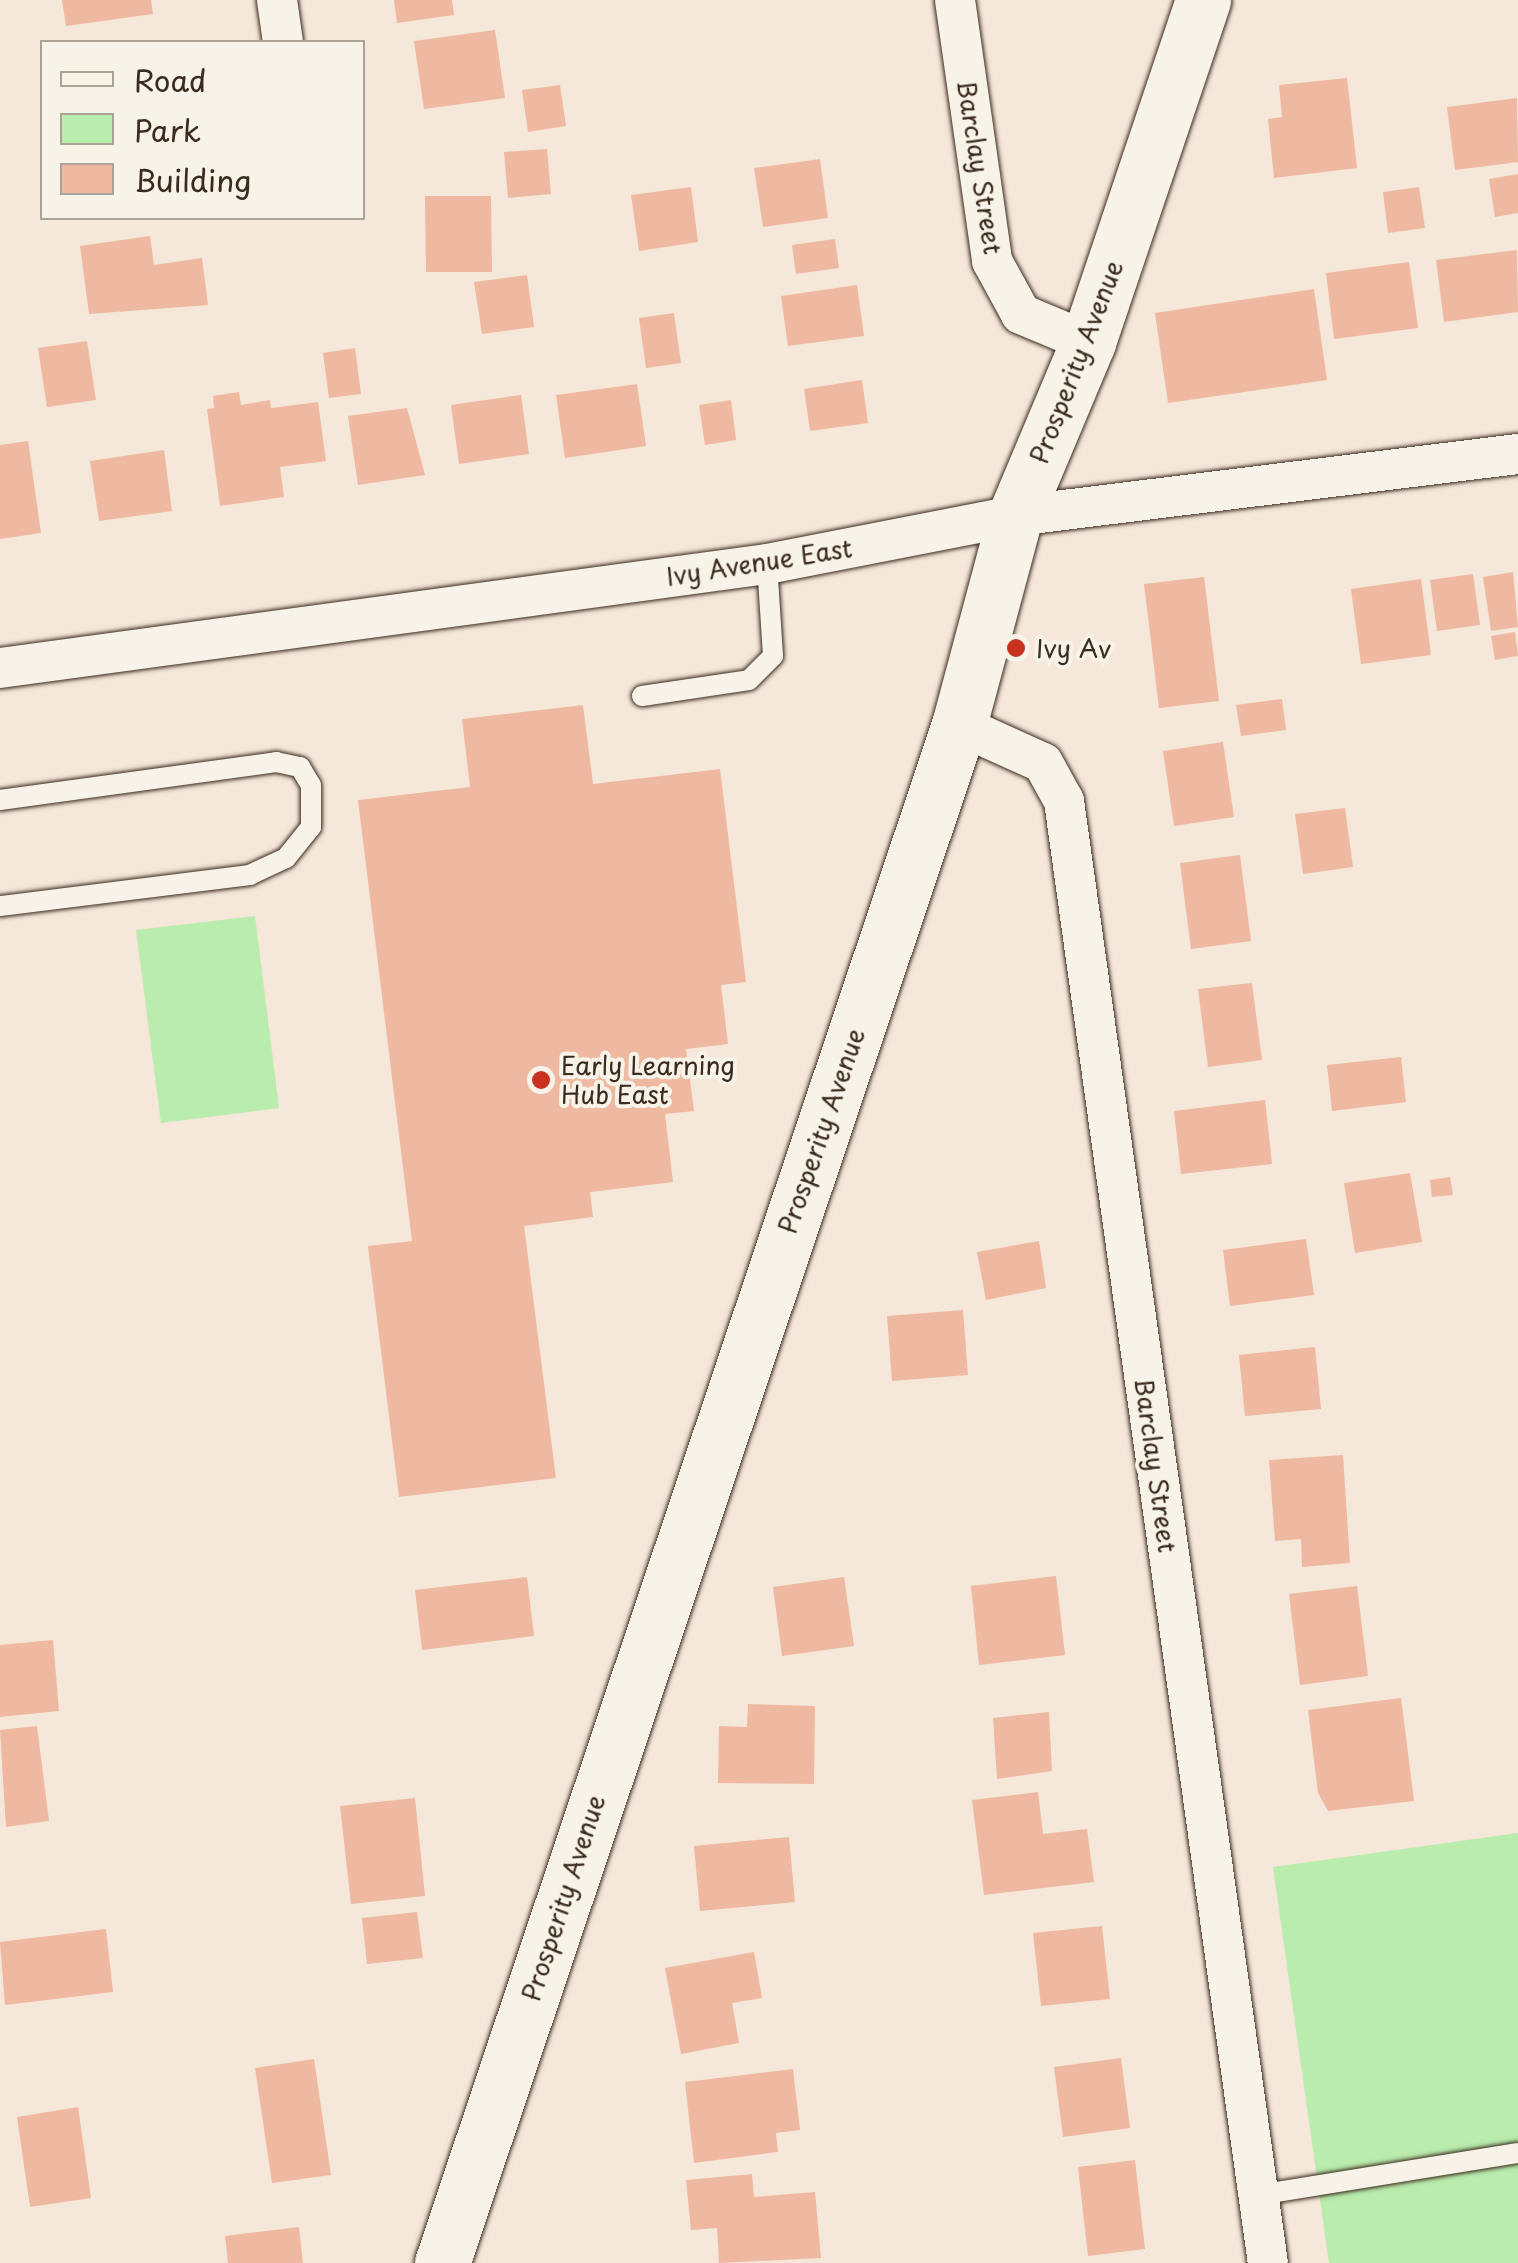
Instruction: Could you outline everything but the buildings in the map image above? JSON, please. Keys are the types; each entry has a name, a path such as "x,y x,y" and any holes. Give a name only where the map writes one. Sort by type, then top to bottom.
{"street":[{"path":"277,0 283,40"},
{"name":"Barclay Street","path":"955,0 992,261 1020,314 1088,342"},
{"name":"Prosperity Avenue","path":"442,2263 959,725 1015,516 1088,342 1203,0"},
{"name":"Ivy Avenue East","path":"0,668 767,564 1015,516 1518,454"},
{"name":"Barclay Street","path":"959,725 1043,763 1064,801 1268,2263"}],"lane":[{"path":"642,696 749,680 773,656 767,564"},
{"path":"0,800 276,762 300,768 311,785 311,828 286,858 250,874 0,906"},
{"path":"1258,2195 1518,2153"}],"green space":[{"path":"255,916 279,1108 161,1123 136,930"},
{"path":"1518,1833 1518,2263 1329,2263 1273,1867"}],"place":[{"name":"Ivy Av","path":"1016,648"},
{"name":"Early Learning Hub East","path":"541,1080"}]}
